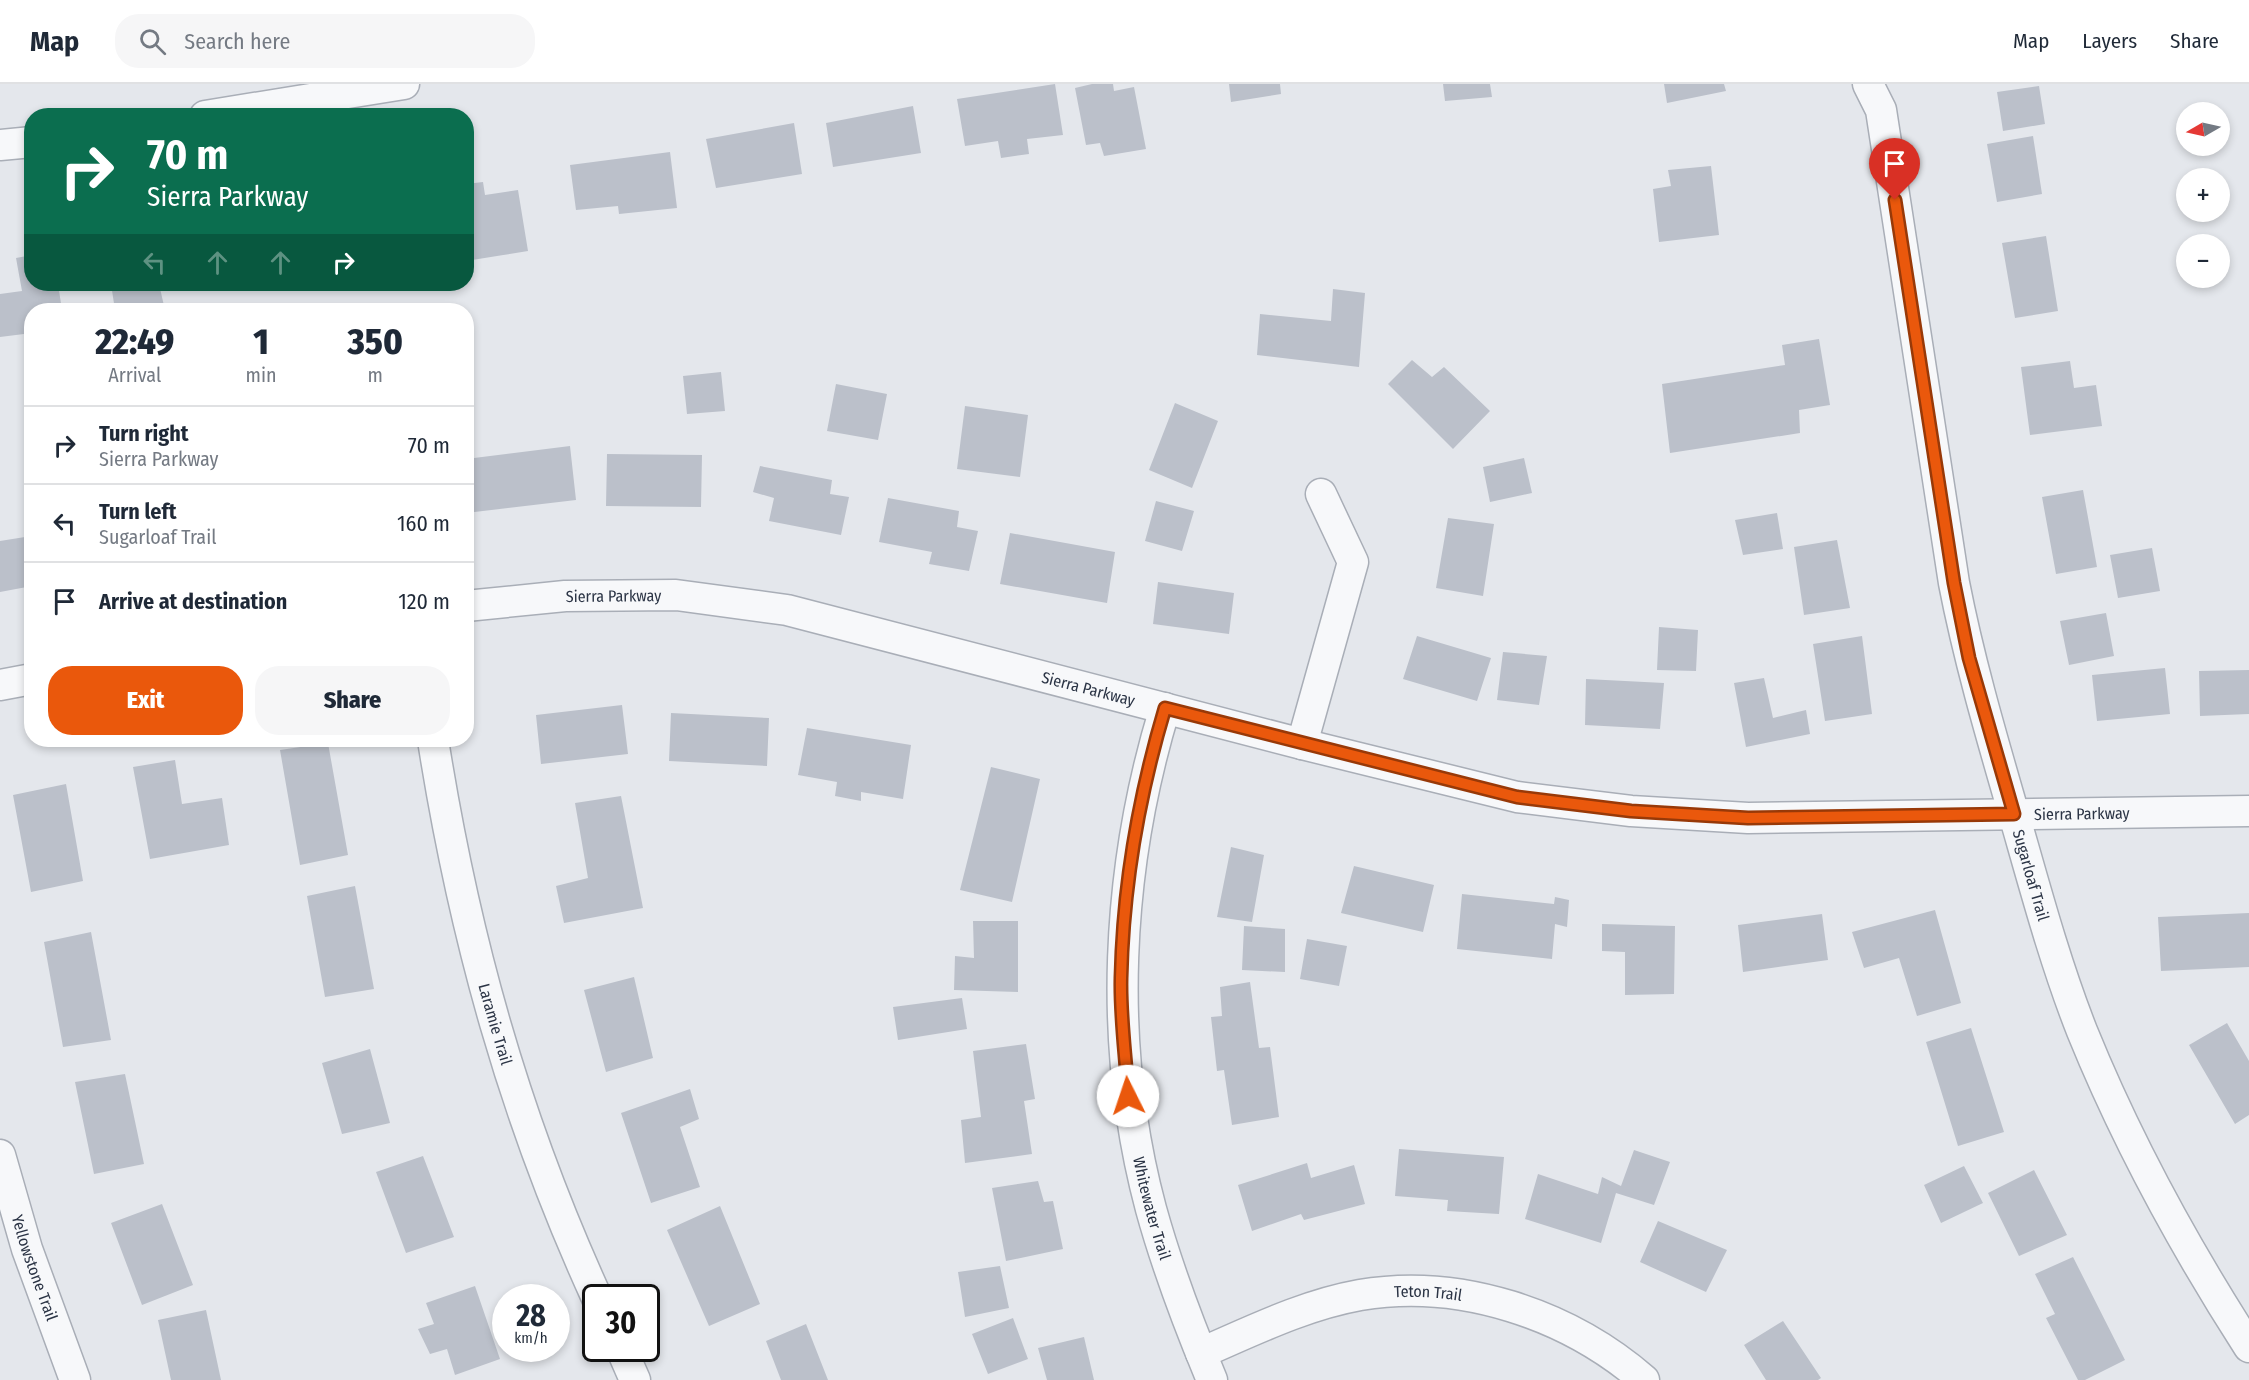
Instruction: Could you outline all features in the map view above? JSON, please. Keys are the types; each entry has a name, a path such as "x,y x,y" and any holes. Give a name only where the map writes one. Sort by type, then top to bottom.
{"street":[{"path":"255,108 404,84"},
{"name":"Sugarloaf Trail","path":"1868,84 1881,110 1954,583 1969,658 2043,916 2082,1029 2124,1127 2184,1242 2249,1347"},
{"path":"0,145 24,143"},
{"path":"1302,744 1353,562 1321,494"},
{"name":"Sierra Parkway","path":"474,605 565,596 676,595 787,610 1302,744 1517,797 1631,811 1748,818 2249,811"},
{"path":"0,685 24,680"},
{"name":"Whitewater Trail","path":"1165,708 1153,748 1130,861 1121,979 1128,1096 1149,1198 1212,1380"},
{"name":"Laramie Trail","path":"434,747 445,818 476,955 513,1088 561,1219 591,1284"},
{"name":"Yellowstone Trail","path":"0,1155 27,1248 75,1380"},
{"name":"Teton Trail","path":"1201,1353 1297,1312 1360,1295 1427,1291 1493,1300 1555,1322 1615,1354 1644,1380"},
{"path":"627,1362 635,1380"}],"building":[{"path":"1055,84 1063,135 1027,139 1029,154 1001,158 998,141 965,146 957,99"},
{"path":"1092,84 1113,84 1114,91 1134,87 1146,149 1104,156 1100,143 1086,145 1075,88"},
{"path":"1229,84 1280,84 1281,94 1231,102"},
{"path":"1443,84 1490,84 1492,97 1445,101"},
{"path":"1664,84 1724,84 1726,91 1667,103"},
{"path":"2039,86 2045,124 2003,131 1997,92"},
{"path":"913,106 921,153 833,167 826,123"},
{"path":"794,123 802,174 716,188 706,139"},
{"path":"2033,136 2042,194 1997,202 1987,144"},
{"path":"670,152 677,208 619,214 618,206 576,210 570,165"},
{"path":"1711,166 1719,235 1659,242 1653,189 1671,186 1668,170"},
{"path":"483,182 485,195 518,190 528,251 474,260 474,183"},
{"path":"2046,236 2058,311 2015,318 2002,243"},
{"path":"24,256 24,291 59,291 61,303 24,303 24,334 0,337 0,294 22,291 16,258"},
{"path":"1333,289 1365,293 1359,367 1257,355 1260,314 1331,321"},
{"path":"112,291 161,291 163,303 114,303"},
{"path":"1819,339 1830,405 1799,410 1800,433 1670,453 1662,384 1785,365 1782,345"},
{"path":"1412,360 1432,377 1444,367 1490,411 1453,449 1388,384"},
{"path":"2070,361 2074,388 2096,385 2102,426 2030,435 2021,367"},
{"path":"721,372 725,411 687,414 683,376"},
{"path":"836,384 887,394 878,440 827,431"},
{"path":"1175,403 1218,421 1192,488 1149,470"},
{"path":"965,406 1028,415 1020,477 957,469"},
{"path":"570,446 576,500 474,512 474,458"},
{"path":"607,454 702,455 701,507 606,506"},
{"path":"1524,458 1532,493 1490,502 1483,467"},
{"path":"760,466 832,480 830,494 849,497 841,535 769,521 774,498 753,492"},
{"path":"2083,490 2097,567 2056,574 2042,497"},
{"path":"888,498 959,511 957,527 978,531 969,571 929,564 932,552 879,542"},
{"path":"1156,501 1194,511 1182,551 1145,541"},
{"path":"1777,513 1783,549 1743,555 1735,520"},
{"path":"1448,518 1494,524 1483,596 1436,588"},
{"path":"1010,533 1115,552 1107,603 1000,584"},
{"path":"24,537 24,588 0,592 0,541"},
{"path":"1837,540 1850,608 1804,615 1794,547"},
{"path":"2152,548 2160,591 2118,598 2110,555"},
{"path":"1158,582 1234,593 1229,634 1153,624"},
{"path":"2106,613 2114,656 2069,665 2060,621"},
{"path":"1659,627 1698,630 1696,671 1657,670"},
{"path":"1417,636 1491,658 1477,701 1403,679"},
{"path":"1862,636 1872,714 1825,721 1813,644"},
{"path":"1503,652 1547,656 1539,705 1497,700"},
{"path":"2165,668 2170,714 2097,721 2092,675"},
{"path":"2249,670 2249,714 2200,716 2199,671"},
{"path":"1764,678 1773,718 1806,710 1810,734 1746,747 1734,683"},
{"path":"1586,679 1664,683 1660,729 1585,725"},
{"path":"622,705 628,754 541,764 536,715"},
{"path":"671,713 769,718 767,766 669,761"},
{"path":"807,728 911,745 903,799 861,792 861,801 835,796 837,782 798,775"},
{"path":"329,747 348,855 300,865 280,750"},
{"path":"175,760 182,804 222,798 229,845 150,859 133,767"},
{"path":"991,767 1040,779 1012,902 960,890"},
{"path":"66,784 83,881 31,892 13,795"},
{"path":"621,796 643,908 564,923 556,886 588,878 575,803"},
{"path":"1231,847 1264,855 1252,922 1217,917"},
{"path":"1354,866 1434,885 1423,932 1341,913"},
{"path":"355,886 374,989 325,997 307,896"},
{"path":"1462,894 1554,904 1555,897 1569,900 1567,927 1555,924 1552,959 1457,949"},
{"path":"1935,910 1961,1003 1917,1016 1899,958 1864,968 1852,932"},
{"path":"2249,913 2249,967 2161,971 2158,917"},
{"path":"1822,914 1828,960 1743,972 1738,925"},
{"path":"973,921 1018,921 1018,992 954,990 955,956 974,958"},
{"path":"1602,924 1675,926 1674,994 1625,995 1625,952 1602,951"},
{"path":"1244,926 1285,929 1285,972 1242,970"},
{"path":"91,932 111,1040 63,1047 44,942"},
{"path":"1307,939 1347,946 1339,986 1300,979"},
{"path":"634,977 653,1058 606,1072 584,990"},
{"path":"1250,982 1259,1048 1270,1047 1279,1117 1232,1125 1224,1070 1217,1071 1211,1017 1222,1016 1220,987"},
{"path":"962,998 967,1029 898,1040 893,1007"},
{"path":"2227,1023 2249,1061 2249,1115 2235,1124 2189,1045"},
{"path":"1971,1028 2004,1132 1958,1146 1926,1042"},
{"path":"1026,1044 1035,1099 1024,1101 1032,1154 965,1163 961,1120 981,1117 973,1051"},
{"path":"370,1049 390,1123 342,1134 322,1063"},
{"path":"125,1074 144,1164 94,1174 75,1082"},
{"path":"690,1089 699,1119 680,1127 700,1187 651,1203 621,1113"},
{"path":"1399,1149 1504,1157 1499,1214 1447,1211 1448,1200 1395,1196"},
{"path":"1634,1150 1670,1162 1654,1205 1616,1193 1601,1243 1525,1219 1538,1174 1598,1194 1602,1177 1621,1186"},
{"path":"423,1156 454,1237 406,1253 376,1172"},
{"path":"1307,1163 1311,1178 1354,1165 1365,1204 1304,1220 1301,1214 1252,1231 1238,1185"},
{"path":"1964,1166 1983,1203 1941,1223 1924,1185"},
{"path":"2034,1170 2067,1235 2019,1256 1988,1193"},
{"path":"1038,1181 1044,1202 1053,1201 1063,1249 1006,1261 992,1188"},
{"path":"162,1204 193,1285 142,1305 111,1223"},
{"path":"720,1206 760,1304 709,1326 667,1230"},
{"path":"1658,1221 1727,1250 1706,1292 1640,1262"},
{"path":"2073,1257 2125,1360 2085,1380 2078,1380 2046,1318 2055,1314 2035,1274"},
{"path":"1000,1266 1009,1308 965,1317 958,1272"},
{"path":"475,1286 492,1336 492,1362 455,1375 447,1349 430,1354 418,1329 434,1324 426,1303"},
{"path":"206,1310 221,1380 171,1380 158,1320"},
{"path":"1013,1318 1028,1359 988,1374 972,1334"},
{"path":"1783,1321 1821,1378 1818,1380 1766,1380 1744,1345"},
{"path":"806,1324 828,1380 781,1380 766,1341"},
{"path":"1084,1337 1094,1380 1047,1380 1038,1348"}],"route":[{"path":"1128,1096 1121,979 1130,861 1153,748 1165,708 1517,797 1631,811 1748,818 2014,814 1969,658 1954,583 1939,469 1895,200"}]}
